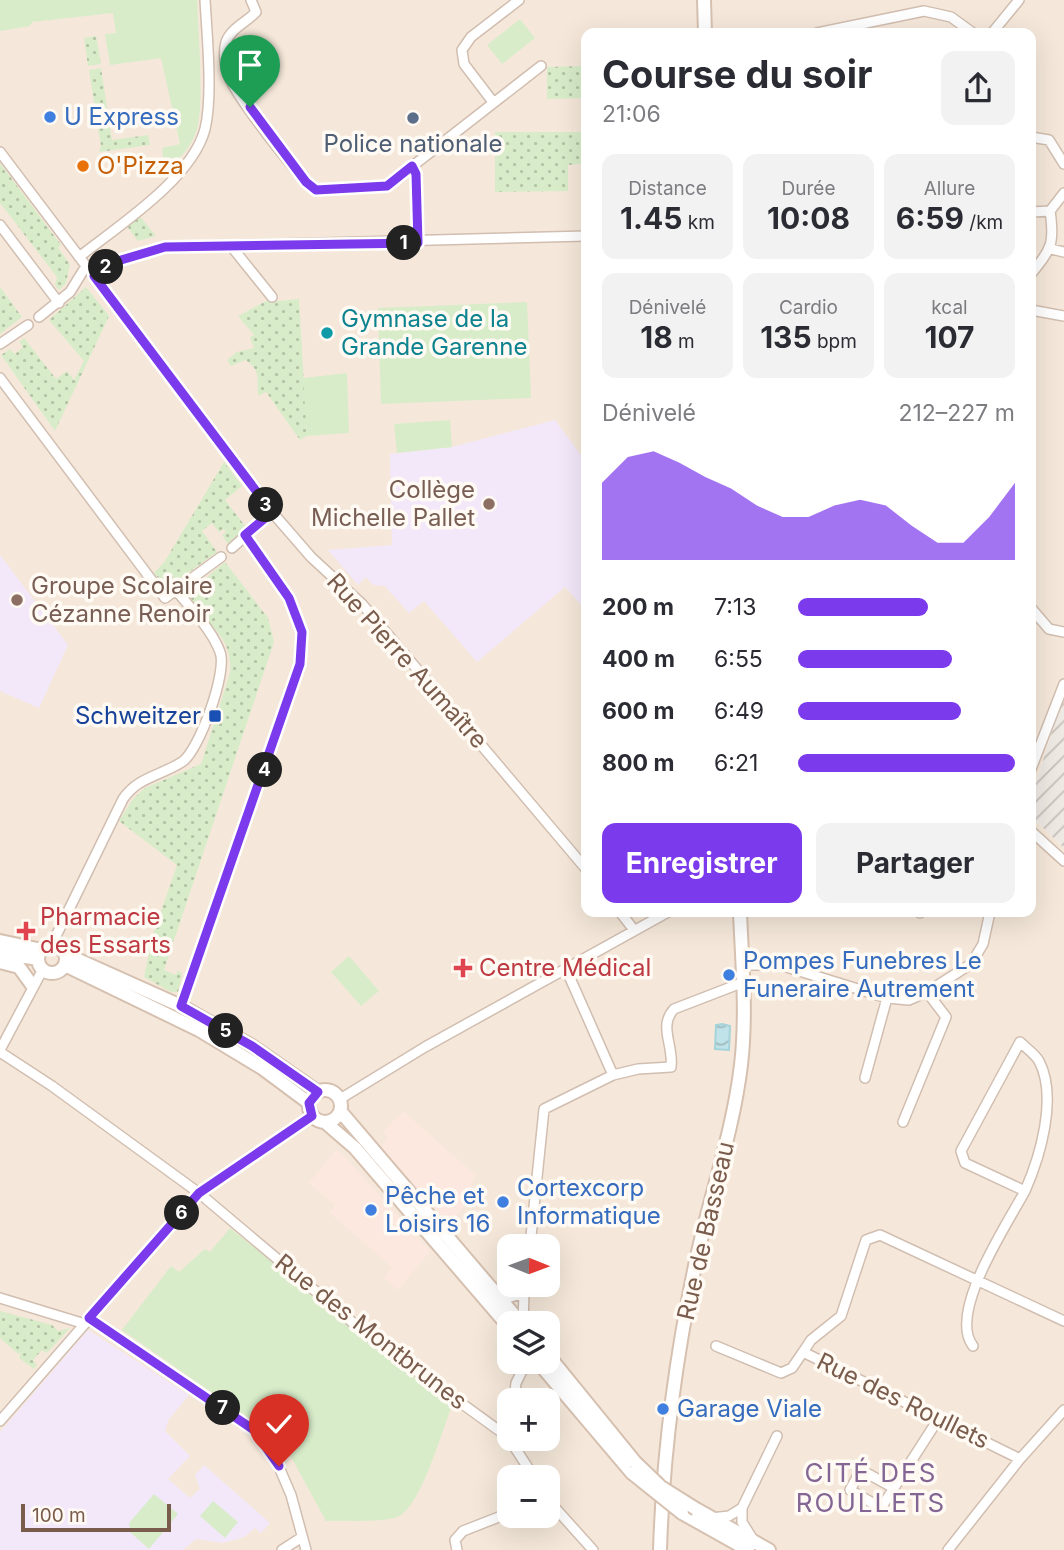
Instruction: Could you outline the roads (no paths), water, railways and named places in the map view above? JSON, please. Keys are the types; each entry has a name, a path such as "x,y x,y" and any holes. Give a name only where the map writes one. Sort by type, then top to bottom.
{"main road":[{"path":"704,0 705,28"},
{"name":"Rue de Basseau","path":"660,1550 676,1373 695,1264 735,1105 741,1064 744,982 740,917"},
{"path":"0,941 41,959 55,973 62,955"},
{"path":"0,953 41,959 62,955 181,1006 252,1046 318,1092 333,1092 340,1099 341,1112 511,1311"},
{"path":"62,955 262,1068 355,1148 497,1313"},
{"path":"0,962 19,967 32,985"},
{"path":"311,1110 318,1092"},
{"path":"326,1123 335,1120 341,1112"},
{"path":"560,1371 634,1468 752,1546"},
{"path":"549,1374 634,1468 682,1513 752,1546 769,1550"}],"street":[{"path":"79,257 184,169 194,153 203,134 207,114 205,0"},
{"path":"251,0 256,12 230,34 226,43 227,71 236,88 306,182 316,190 387,186 541,66"},
{"path":"493,102 464,64 462,50 471,37 519,0"},
{"path":"996,28 1019,0"},
{"path":"841,28 923,11 951,17 966,28"},
{"path":"1036,137 1049,140 1064,164"},
{"name":"Rue Pierre Aumaître","path":"0,152 272,512 311,557 362,604 581,863"},
{"path":"412,166 416,174 418,243"},
{"path":"1036,268 1051,249 1051,211 1064,193"},
{"path":"1036,212 1051,211"},
{"path":"0,225 59,303"},
{"path":"94,276 121,260 150,250 581,236"},
{"path":"231,246 272,297"},
{"path":"1051,249 1064,251"},
{"path":"39,317 59,303 86,266"},
{"path":"1036,311 1064,316"},
{"path":"0,344 28,325"},
{"path":"0,378 165,598 221,558"},
{"path":"232,548 272,512"},
{"path":"181,1006 300,664 302,632 289,598 245,535"},
{"path":"62,955 56,936 123,799 131,787 142,779 188,757 206,718 222,670 222,659 210,634 176,590"},
{"path":"1036,614 1049,629 1064,632"},
{"path":"1036,756 1064,684"},
{"path":"1036,836 1064,861"},
{"path":"624,917 634,930"},
{"path":"340,1099 425,1047 659,917"},
{"path":"743,965 780,965 887,998 909,1000 971,964 982,944 989,917"},
{"path":"0,1051 32,985 41,959"},
{"path":"566,969 613,1075"},
{"path":"531,1234 544,1109 613,1075 638,1069 671,1067 666,1027 668,1016 674,1009 744,982"},
{"path":"903,1122 946,1017 926,992"},
{"path":"865,1078 887,998"},
{"path":"973,1346 968,1339 965,1316 978,1281 1025,1191 1037,1165 1046,1123 1046,1090 1039,1059 1020,1042 961,1151 965,1163 1025,1191"},
{"name":"Rue des Montbrunes","path":"0,1051 199,1193 370,1337 497,1426"},
{"path":"2,1416 199,1193 311,1110"},
{"path":"803,1352 811,1340 841,1316 866,1240 880,1235 1064,1321"},
{"path":"501,1300 508,1297"},
{"path":"0,1298 87,1321 260,1435 279,1466 291,1494 306,1550"},
{"name":"Rue des Roullets","path":"716,1346 781,1373 792,1368 803,1352 1020,1459"},
{"path":"948,1550 1020,1459 1064,1410"},
{"path":"892,1488 861,1470 850,1490 881,1508 939,1418"},
{"path":"752,1546 743,1527 742,1508 777,1436"},
{"path":"711,1518 729,1516 742,1508"},
{"path":"560,1513 593,1550"},
{"path":"457,1550 455,1540 463,1531 497,1518"},
{"path":"282,1550 302,1537"}],"water":[{"path":"716,1025 730,1026 729,1050 715,1049"}],"place":[{"name":"U Express","path":"50,117"},
{"name":"Police nationale","path":"413,118"},
{"name":"O'Pizza","path":"83,166"},
{"name":"Gymnase de la Grande Garenne","path":"327,333"},
{"name":"Collège Michelle Pallet","path":"489,504"},
{"name":"Groupe Scolaire Cézanne Renoir","path":"17,600"},
{"name":"Schweitzer","path":"215,716"},
{"name":"Pharmacie des Essarts","path":"26,931"},
{"name":"Centre Médical","path":"463,968"},
{"name":"Pompes Funebres Le Funeraire Autrement","path":"729,975"},
{"name":"Cortexcorp Informatique","path":"503,1202"},
{"name":"Pêche et Loisirs 16","path":"371,1210"},
{"name":"Garage Viale","path":"663,1409"}],"district":[{"name":"CITÉ DES ROULLETS","path":"871,1488"}]}
